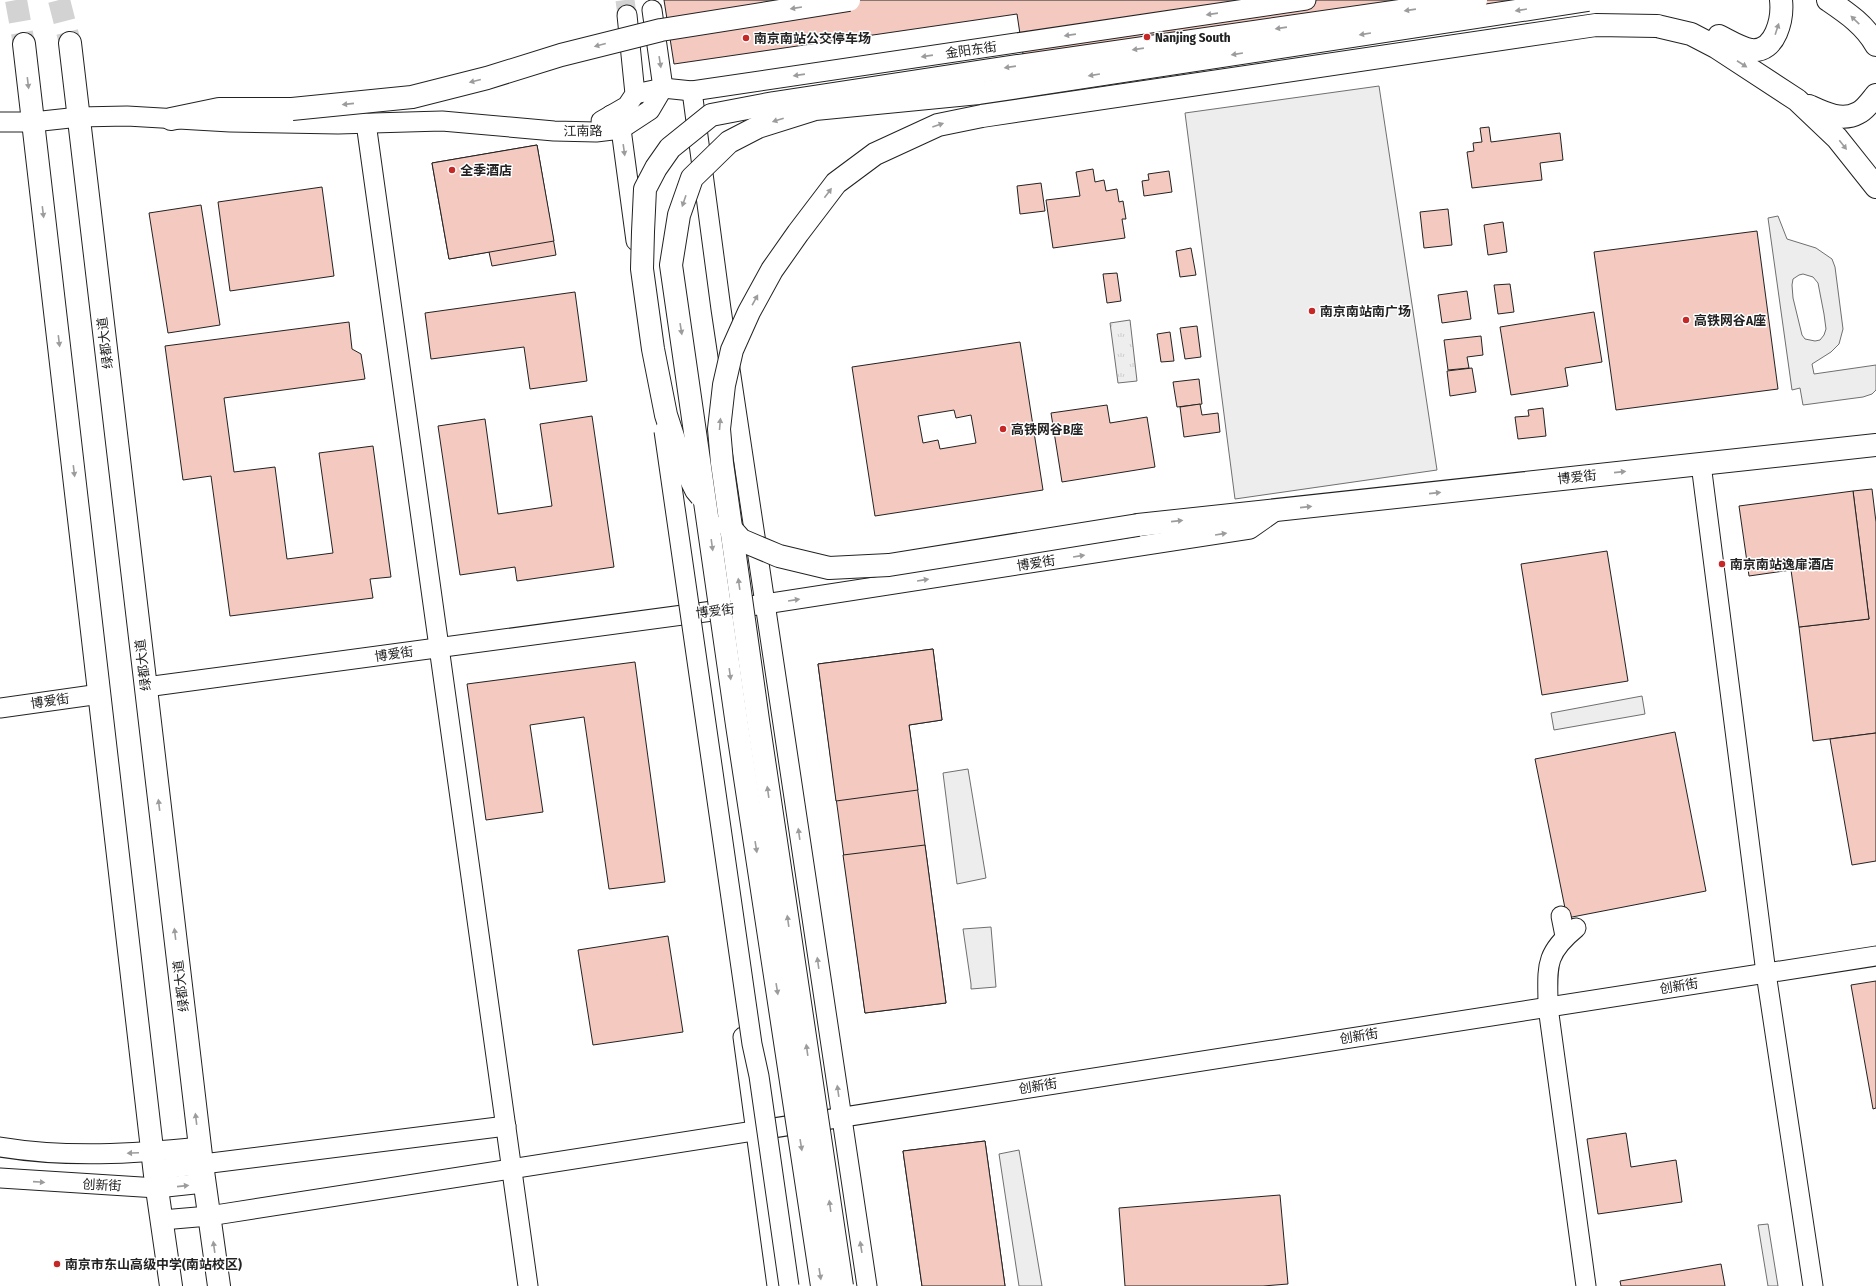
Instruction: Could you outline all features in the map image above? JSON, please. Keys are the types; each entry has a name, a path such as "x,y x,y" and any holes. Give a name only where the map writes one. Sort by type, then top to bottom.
{"main road":[{"path":"171,119 219,109 292,109 412,97 661,30 849,0"},
{"name":"博爱街","path":"1476,0 944,77 774,103 711,115 670,148 656,168 645,189 642,269 653,349 666,415 679,455 696,490 741,540 778,556 829,568 889,565 1138,525 1876,445"},
{"path":"822,1286 737,725 671,265 679,215 692,178 729,142 758,127 815,108 979,93 1588,0"},
{"path":"842,1286 758,720 721,456 719,429 724,385 732,350 749,312 772,270 836,183 875,154 938,124 982,116 1596,25 1656,26 1679,23 1701,28 1751,50 1762,49 1769,44 1775,35 1782,9 1781,0"},
{"path":"1828,0 1853,17 1871,36 1876,45"},
{"path":"1856,0 1876,21"},
{"path":"1656,26 1691,34 1716,47 1798,100 1825,114 1842,117 1858,113 1876,95"},
{"name":"绿都大道","path":"70,43 202,1165 219,1286"},
{"path":"24,44 155,1170 171,1286"},
{"path":"1798,100 1838,138 1876,187"}],"street":[{"name":"金阳东街","path":"635,94 663,88 692,91 1306,0"},
{"path":"652,10 663,88"},
{"path":"627,15 635,94"},
{"name":"江南路","path":"0,122 33,122 78,117 127,116 171,119 338,124 442,121 554,132 596,132 616,122 650,110 663,88"},
{"path":"692,91 721,310 867,1286"},
{"name":"江南路","path":"616,122 635,94"},
{"path":"616,122 686,614 778,1286"},
{"path":"366,124 528,1286"},
{"path":"653,349 751,1036 759,1076 789,1286"},
{"path":"1701,464 1766,973 1813,1286"},
{"name":"博爱街","path":"146,687 765,604 1250,529 1277,510"},
{"path":"1722,629 1739,640"},
{"name":"博爱街","path":"0,708 100,694"},
{"path":"1561,916 1570,932 1551,955 1548,965 1548,1007 1586,1286"},
{"name":"创新街","path":"162,1220 209,1216 841,1116 1876,956"},
{"path":"1801,968 1818,981"},
{"path":"202,1165 506,1126"},
{"name":"创新街","path":"0,1147 57,1154 155,1170 202,1165"},
{"name":"创新街","path":"0,1178 155,1170 202,1165"}],"green space":[{"path":"1130,320 1137,381 1118,383 1110,323"}],"shaded area":[{"name":"南京南站南广场","path":"1379,86 1437,470 1235,499 1185,113"},
{"path":"1778,216 1787,239 1816,248 1832,259 1835,267 1843,329 1839,344 1831,352 1812,364 1814,374 1876,365 1876,390 1872,394 1863,397 1803,405 1800,388 1792,390 1768,218","holes":["1803,274 1813,277 1818,283 1826,329 1820,340 1815,341 1805,339 1802,335 1793,298 1792,285 1793,279 1799,275"]},
{"path":"1642,696 1645,714 1554,730 1551,713"},
{"path":"968,769 986,878 957,884 943,773"},
{"path":"991,927 996,987 971,989 963,929"},
{"path":"1019,1150 1042,1286 1019,1286 999,1154"},
{"path":"1768,1224 1778,1286 1768,1286 1758,1225"}],"building":[{"name":"Nanjing South","path":"664,0 1528,0 1026,74 1017,14 674,64"},
{"path":"1489,127 1491,142 1560,133 1563,160 1540,163 1542,180 1472,188 1467,152 1474,151 1473,143 1482,142 1480,128"},
{"path":"537,145 556,255 492,266 489,252 449,259 432,163"},
{"path":"537,145 554,241 449,259 432,163"},
{"path":"1093,169 1095,182 1104,180 1106,191 1117,189 1119,202 1123,201 1126,219 1122,219 1125,238 1053,248 1046,200 1080,196 1076,172"},
{"path":"1169,171 1172,192 1144,196 1142,181 1149,180 1148,174"},
{"path":"1041,183 1045,211 1020,214 1017,186"},
{"path":"322,187 334,276 230,291 218,202"},
{"path":"201,205 220,325 168,333 149,213"},
{"path":"1448,209 1452,245 1424,248 1420,212"},
{"path":"1503,222 1507,252 1488,255 1484,225"},
{"name":"高铁网谷A座","path":"1757,231 1778,389 1616,410 1594,252"},
{"path":"1191,248 1196,275 1180,277 1176,251"},
{"path":"1117,273 1121,301 1107,303 1103,274"},
{"path":"1510,284 1514,312 1498,314 1494,285"},
{"path":"1467,291 1471,319 1442,323 1438,295"},
{"path":"575,292 587,381 530,389 524,347 431,359 425,313"},
{"path":"1594,312 1602,362 1565,368 1568,386 1511,395 1500,327"},
{"path":"349,322 352,349 361,354 365,379 224,398 234,472 275,467 287,559 333,553 319,453 373,446 391,577 370,579 373,598 230,616 211,476 183,480 165,346"},
{"path":"1197,326 1201,357 1185,359 1180,328"},
{"path":"1170,332 1174,361 1161,362 1157,334"},
{"path":"1481,336 1483,355 1467,357 1469,368 1448,370 1444,340"},
{"name":"高铁网谷B座","path":"1020,342 1043,490 875,516 852,367","holes":["954,410 956,418 971,415 976,443 940,449 938,440 923,443 918,416"]},
{"path":"1472,368 1476,392 1450,396 1447,371"},
{"path":"1199,379 1202,404 1177,407 1173,382"},
{"path":"1200,404 1202,415 1218,413 1220,432 1184,437 1180,407"},
{"path":"1107,405 1110,423 1147,417 1155,467 1062,482 1051,413"},
{"path":"1543,408 1546,436 1518,439 1515,417 1529,416 1528,410"},
{"path":"592,416 614,567 517,581 515,567 460,575 438,426 485,419 498,514 552,506 540,424"},
{"path":"1872,489 1876,522 1876,733 1813,741 1799,627 1869,619 1853,491"},
{"path":"1853,491 1869,619 1799,627 1791,570 1749,576 1739,506"},
{"path":"1607,551 1628,681 1542,695 1521,564"},
{"path":"933,649 942,720 909,725 946,1003 865,1013 818,664"},
{"path":"933,649 942,720 909,725 918,790 836,801 818,664"},
{"path":"635,662 665,882 609,889 584,717 530,725 543,812 486,820 467,684"},
{"path":"1675,732 1706,891 1567,918 1535,759"},
{"path":"1876,733 1876,861 1852,865 1830,739"},
{"path":"925,845 946,1003 865,1013 843,855"},
{"path":"668,936 683,1032 593,1045 578,950"},
{"path":"1876,981 1876,1108 1873,1109 1851,985"},
{"path":"1626,1133 1631,1167 1676,1160 1682,1202 1598,1214 1587,1139"},
{"path":"985,1141 1005,1286 922,1286 903,1151"},
{"path":"985,1141 1005,1286 922,1286 903,1151"},
{"path":"1280,1195 1288,1284 1263,1286 1125,1286 1119,1208"},
{"path":"1721,1264 1725,1286 1621,1286 1620,1281"}],"tunnel":[{"path":"16,0 24,44"},
{"path":"59,0 70,43"},
{"path":"625,0 627,15"}],"place":[{"name":"Nanjing South","path":"1147,37"},
{"name":"南京南站公交停车场","path":"746,38"},
{"name":"全季酒店","path":"452,170"},
{"name":"南京南站南广场","path":"1312,311"},
{"name":"高铁网谷A座","path":"1686,320"},
{"name":"高铁网谷B座","path":"1003,429"},
{"name":"南京南站逸扉酒店","path":"1722,564"},
{"name":"南京市东山高级中学(南站校区)","path":"57,1264"}]}
